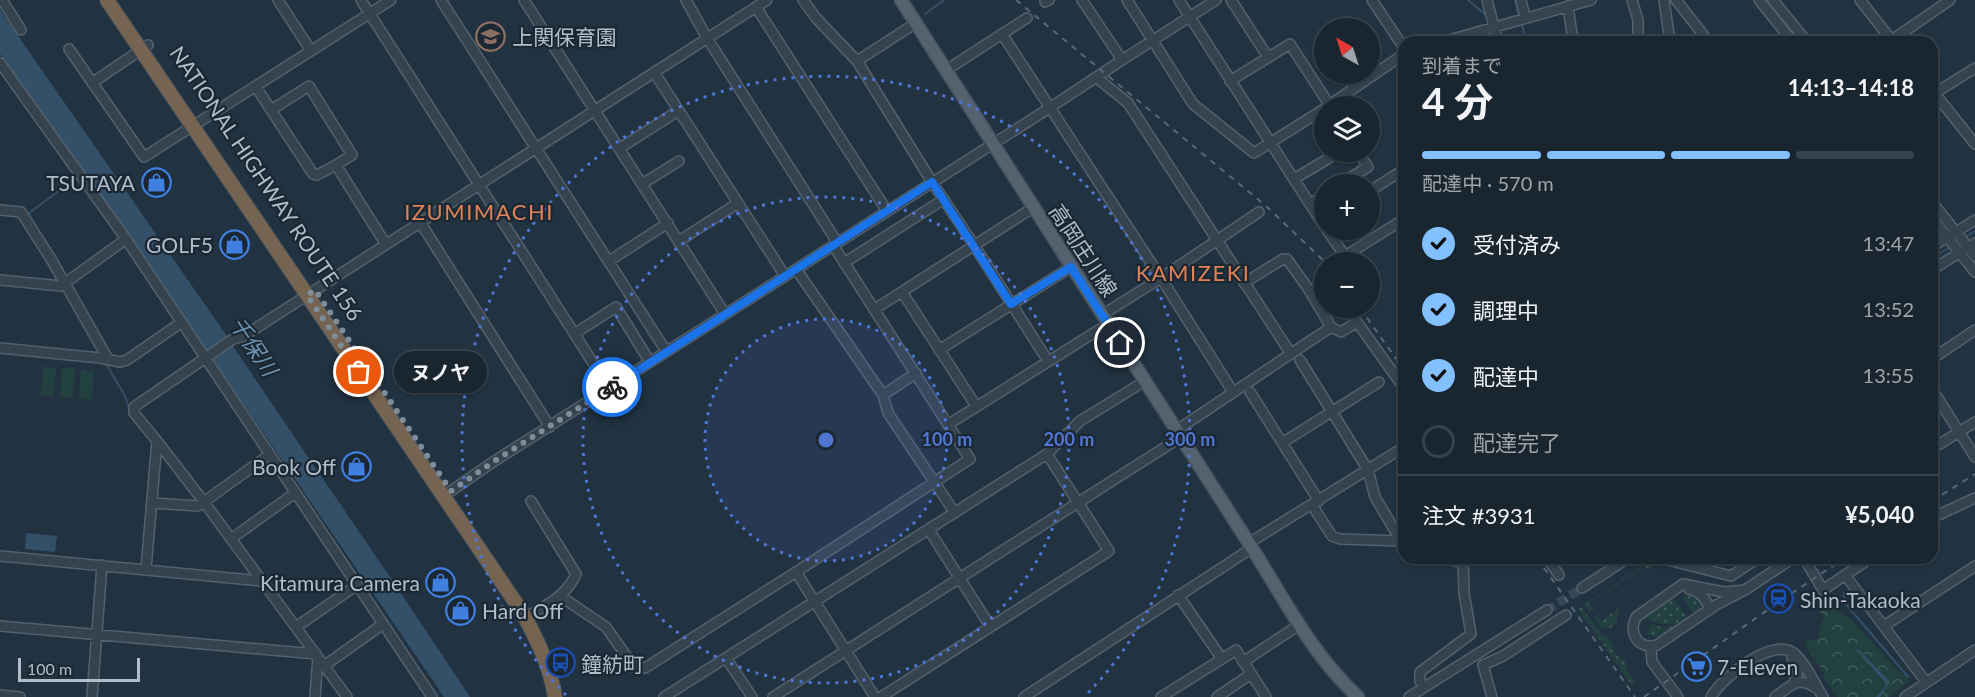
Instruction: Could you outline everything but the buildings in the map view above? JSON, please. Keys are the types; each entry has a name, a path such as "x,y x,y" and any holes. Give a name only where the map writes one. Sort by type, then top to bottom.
{"highway":[{"name":"NATIONAL HIGHWAY ROUTE 156","path":"106,0 145,48"},
{"name":"NATIONAL HIGHWAY ROUTE 156","path":"117,0 145,48 529,616 546,662 555,697"},
{"name":"NATIONAL HIGHWAY ROUTE 156","path":"311,293 451,491 529,616 554,660 563,697"}],"main road":[{"name":"高岡庄川線","path":"902,0 945,71 1251,546 1299,625 1343,684 1358,697"}],"street":[{"path":"2,0 21,30"},
{"path":"278,0 311,51"},
{"path":"361,0 609,388"},
{"path":"69,49 144,157 391,0"},
{"path":"441,0 666,351"},
{"path":"524,0 725,314"},
{"path":"561,596 606,627 634,667 645,668 970,459 844,263 835,244 707,38 686,0"},
{"path":"347,697 204,502 134,413 134,407 233,339 242,337 385,243 767,0"},
{"path":"803,0 816,18 857,61 1048,361"},
{"path":"1082,0 1122,60"},
{"path":"1127,0 1194,104 1254,153 1314,115"},
{"path":"1179,0 1314,210"},
{"path":"451,491 1216,0"},
{"path":"1231,0 1268,57"},
{"path":"1372,0 1398,39"},
{"path":"1487,0 1497,36"},
{"path":"1521,0 1525,17"},
{"path":"1462,36 1564,4 1591,0"},
{"path":"1632,0 1638,20 1638,36"},
{"path":"1664,0 1669,36"},
{"path":"1677,0 1704,36"},
{"path":"1759,0 1788,36"},
{"path":"1773,0 1801,36"},
{"path":"1860,0 1889,36"},
{"path":"1900,36 1948,0"},
{"path":"1564,4 1572,36"},
{"path":"756,7 887,211"},
{"path":"945,71 1027,18"},
{"path":"857,61 916,23"},
{"path":"1002,34 1233,392"},
{"path":"1230,81 1290,44 1321,96"},
{"path":"92,83 145,48"},
{"path":"1344,96 1398,58"},
{"path":"1,66 207,356 269,454 432,697"},
{"path":"1938,88 1975,68"},
{"path":"654,72 785,276"},
{"path":"1097,78 1128,104 1291,354"},
{"path":"256,87 271,110 313,174 317,175 351,155 309,86 271,110"},
{"path":"1938,97 1975,144"},
{"path":"620,148 678,111"},
{"path":"642,184 680,161"},
{"path":"1294,179 1322,162"},
{"path":"1356,174 1368,167 1365,162"},
{"path":"336,165 385,243"},
{"path":"1380,185 1398,175"},
{"path":"844,263 944,199"},
{"path":"1310,204 1314,201"},
{"path":"679,241 738,203"},
{"path":"875,309 1034,207"},
{"path":"0,210 21,212 104,358"},
{"path":"1938,211 1975,272"},
{"path":"949,424 1048,361 1161,278 1259,212"},
{"path":"1938,264 1959,243 1975,220"},
{"path":"420,222 550,427"},
{"path":"609,261 668,223"},
{"path":"1380,234 1398,223"},
{"path":"1938,224 1975,256"},
{"path":"0,280 63,285 126,239"},
{"path":"1334,240 1345,256 1371,240"},
{"path":"1938,246 1959,243"},
{"path":"1244,283 1283,259 1287,259 1331,327 1341,332 1357,322 1398,380"},
{"path":"939,350 1071,267"},
{"path":"796,269 883,395 888,413 955,513"},
{"path":"902,292 976,406"},
{"path":"574,334 616,307 650,362"},
{"path":"0,348 104,358 120,362 127,360 182,322"},
{"path":"773,697 1078,503 1179,434 1233,392 1331,327"},
{"path":"1938,355 1975,330"},
{"path":"1300,360 1368,470 1375,497 1398,535"},
{"path":"883,395 916,373"},
{"path":"664,697 1047,454 1080,421 1144,381"},
{"path":"1282,443 1379,382"},
{"path":"1250,392 1282,443 1332,536 1340,539 1398,542"},
{"path":"1938,397 1975,456"},
{"path":"1938,445 1975,422"},
{"path":"146,569 157,441"},
{"path":"1023,697 1398,451"},
{"path":"153,503 198,506 269,454"},
{"path":"881,697 1109,551 1047,454"},
{"path":"231,539 295,493"},
{"path":"1938,515 1975,498"},
{"path":"529,616 561,596 571,585 576,574 531,501"},
{"path":"929,530 990,627"},
{"path":"0,556 262,581"},
{"path":"1424,687 1419,677 1420,672 1471,634 1464,593 1463,564"},
{"path":"1551,564 1559,575"},
{"path":"1582,588 1619,564"},
{"path":"1684,564 1731,576 1749,564"},
{"path":"1651,647 1663,642 1709,610 1784,564"},
{"path":"1808,564 1823,590 1862,564"},
{"path":"92,697 102,565"},
{"path":"1884,626 1975,566"},
{"path":"796,572 875,697"},
{"path":"1845,575 1926,682"},
{"path":"1651,647 1636,639 1634,623 1642,612 1683,584 1724,592 1745,590"},
{"path":"296,627 357,585"},
{"path":"1675,589 1696,591 1704,597 1709,610"},
{"path":"1179,595 1222,659"},
{"path":"1409,697 1547,610"},
{"path":"1492,697 1483,664 1503,656 1566,615"},
{"path":"324,666 383,624"},
{"path":"1243,662 1299,625"},
{"path":"0,626 317,655"},
{"path":"1651,647 1652,662 1678,697"},
{"path":"1781,649 1798,667 1793,684"},
{"path":"1711,697 1727,679 1766,651 1781,649 1795,654 1821,693"},
{"path":"1161,697 1236,650 1266,697"},
{"path":"1905,697 1975,650"},
{"path":"315,697 317,655"},
{"path":"726,658 752,697"},
{"path":"1216,697 1251,674"},
{"path":"1775,697 1800,681 1808,683 1821,693"},
{"path":"0,695 20,697"}],"green space":[{"path":"43,366 56,368 54,396 41,395"},
{"path":"62,368 75,369 73,398 60,397"},
{"path":"81,370 94,371 92,400 79,398"},
{"path":"1646,564 1654,566 1648,570 1645,566 1589,603 1593,610 1590,612 1584,605"},
{"path":"1684,594 1698,599 1701,607 1697,614 1694,614 1683,598"},
{"path":"1818,598 1820,600 1823,598 1850,619 1910,681 1888,697 1838,697 1823,677 1825,674 1804,644 1808,640 1815,640 1819,637 1824,617 1813,602"},
{"path":"1669,599 1675,601 1687,616 1685,622 1667,624 1647,619 1640,620"},
{"path":"1581,607 1602,634 1609,639 1615,653 1625,662 1626,668 1636,683 1632,686 1578,609"},
{"path":"1620,608 1616,623 1609,629 1601,627 1594,618 1597,615 1601,621"},
{"path":"1653,624 1660,627 1674,626 1675,629 1660,639 1648,634"}],"water":[{"path":"0,10 229,339 209,353 0,54"},
{"path":"231,343 470,697 444,697 211,356"},
{"path":"26,533 57,536 55,552 25,549"},
{"path":"1858,649 1890,682 1880,697 1876,697 1884,689 1886,683 1856,650"}],"waterway":[{"path":"925,14 944,0"},
{"path":"1468,0 1487,16"},
{"path":"1515,0 1519,16"},
{"path":"1521,21 1525,36"},
{"path":"25,216 79,176"},
{"path":"1965,237 1975,231"},
{"path":"1938,254 1950,247"},
{"path":"105,362 125,396 130,411"},
{"path":"1844,593 1845,603 1908,677"}],"tunnel":[{"path":"1547,610 1582,588"}],"railway":[{"path":"1016,0 1266,206 1314,252"},
{"path":"1367,318 1398,362"},
{"path":"1938,497 1975,474"},
{"path":"1541,564 1635,697"},
{"path":"1644,697 1836,564"}],"way so far":[{"path":"359,372 307,295 315,290 451,491 612,387"}],"place":[{"name":"上関保育園","path":"491,36"},
{"name":"TSUTAYA","path":"156,182"},
{"name":"GOLF5","path":"234,244"},
{"name":"ヌノヤ","path":"359,372"},
{"name":"Book Off","path":"357,466"},
{"name":"Kitamura Camera","path":"441,582"},
{"name":"Shin-Takaoka","path":"1779,599"},
{"name":"Hard Off","path":"461,610"},
{"name":"鐘紡町","path":"560,663"},
{"name":"7-Eleven","path":"1696,666"}],"district":[{"name":"IZUMIMACHI","path":"479,211"},
{"name":"KAMIZEKI","path":"1193,272"}],"route":[{"path":"612,387 932,182 1011,304 1071,267 1120,343"}],"water label":[{"name":"千保川","path":"254,346"}]}
